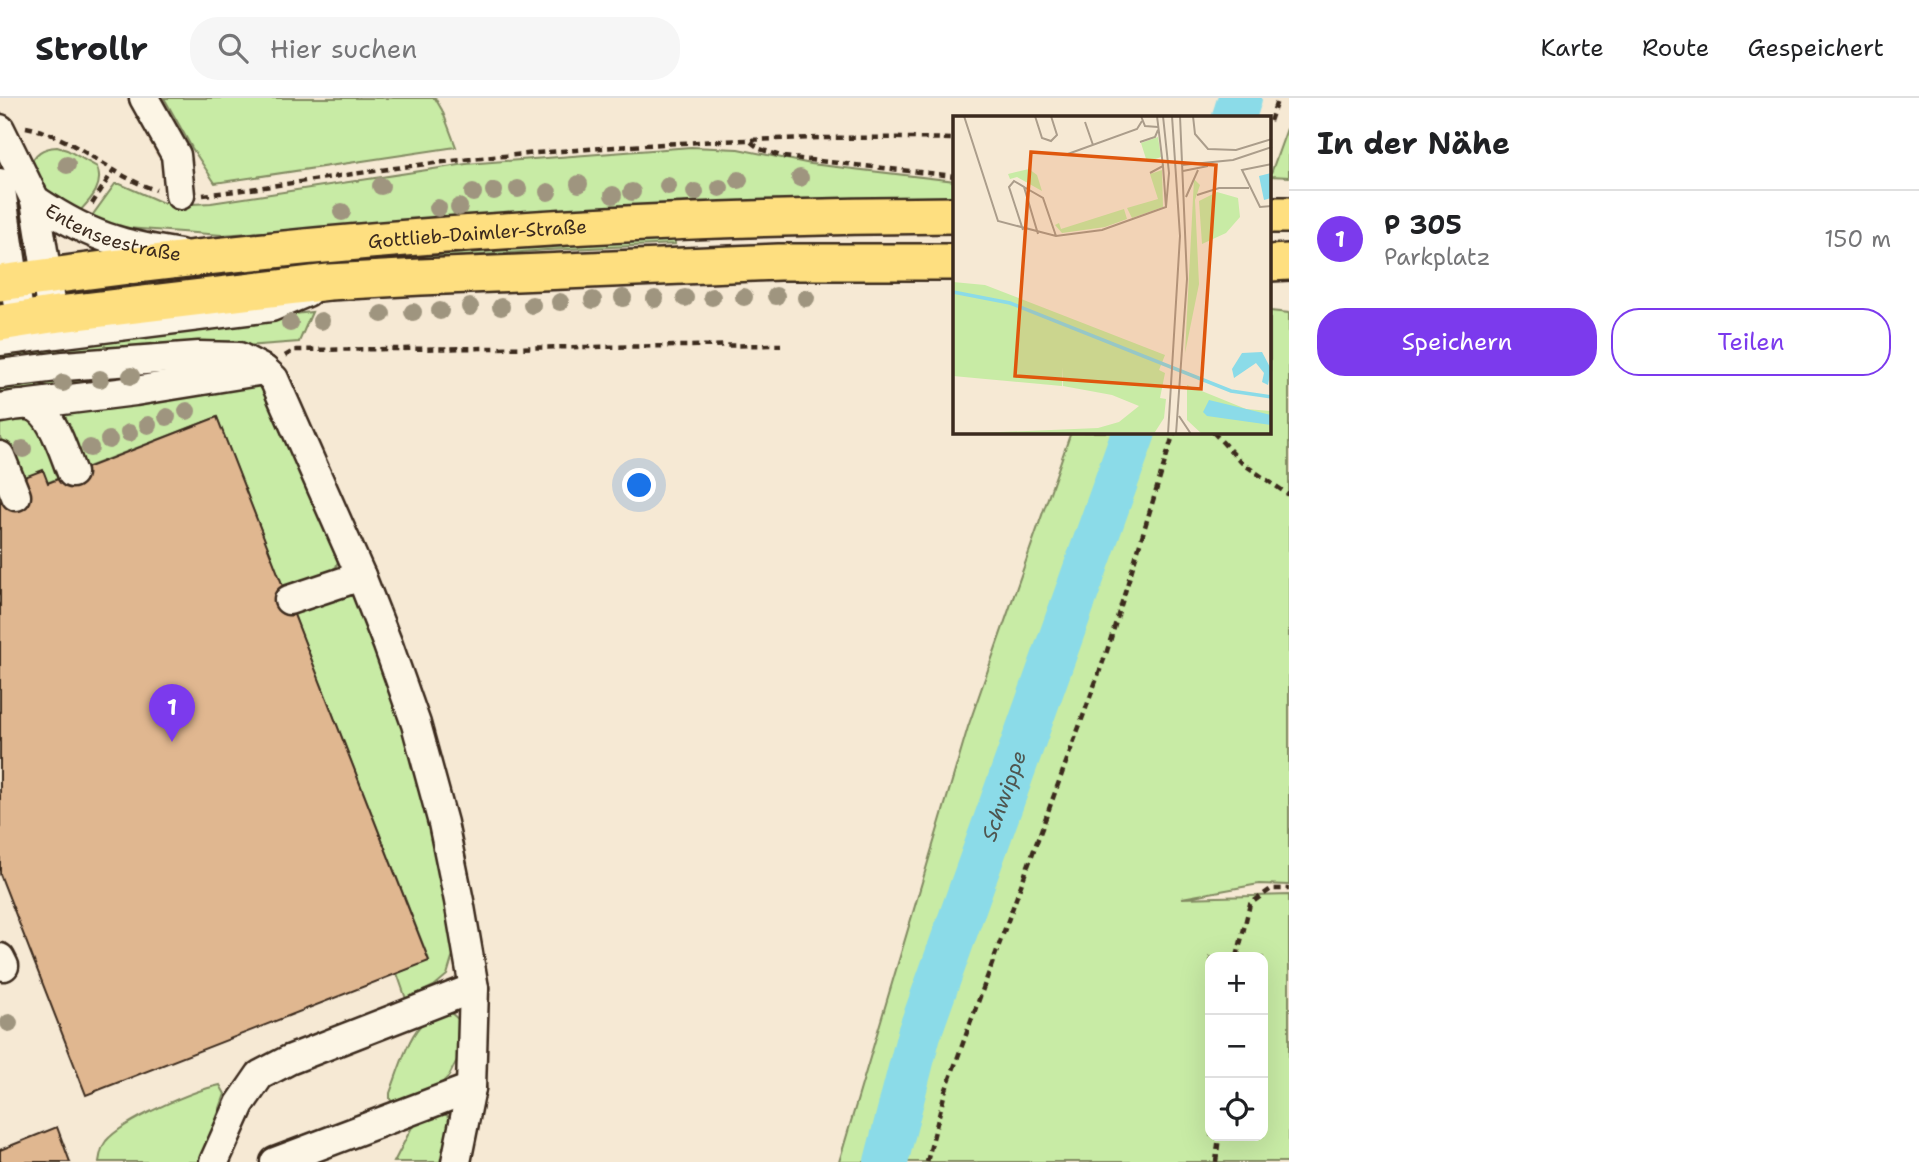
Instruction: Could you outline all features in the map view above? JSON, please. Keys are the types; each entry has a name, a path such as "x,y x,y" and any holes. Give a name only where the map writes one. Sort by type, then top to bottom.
{"main road":[{"name":"Gottlieb-Daimler-Straße","path":"21,280 196,258 420,236 667,222 953,215"},
{"name":"Gottlieb-Daimler-Straße","path":"18,324 330,282 779,262 953,262"}],"street":[{"path":"144,98 176,155 180,195"},
{"name":"Entenseestraße","path":"11,128 35,200 21,280 18,324"},
{"name":"Entenseestraße","path":"0,183 21,280"},
{"name":"Entenseestraße","path":"35,200 60,216 113,240 196,258"},
{"path":"18,324 271,307 330,282"},
{"path":"0,374 64,366 198,356 239,357 264,370 274,379 361,576 416,724 443,822 474,988 471,1088 456,1162"},
{"path":"0,408 135,391 264,370"},
{"path":"30,404 43,412 51,422 72,473"},
{"path":"0,456 16,496"},
{"path":"289,600 361,576"},
{"path":"214,1162 240,1104 260,1075 289,1060 474,988"},
{"path":"275,1162 471,1088"}],"path":[{"path":"1272,116 1278,98"},
{"path":"11,128 34,128 65,141 147,188 180,195 207,195 460,161 667,143 811,137 953,139"},
{"path":"749,141 760,149 783,157 953,176"},
{"path":"264,370 295,350 781,345"},
{"path":"927,1162 945,1092 1107,651 1173,434"},
{"path":"1215,434 1242,463 1289,495"},
{"path":"1238,952 1250,904 1270,889 1289,889"},
{"path":"1216,1162 1218,1141"}],"shaded area":[{"path":"127,98 164,98 192,148 176,155 157,157"}],"green space":[{"path":"164,98 435,98 456,147 215,183"},
{"path":"1289,123 1289,177 1272,176"},
{"path":"57,147 97,167 97,187 91,199 77,214 44,187 29,167 40,152"},
{"path":"691,147 738,149 811,164 953,181 953,198 621,207 222,235 113,227 89,220 115,184 173,205 211,203 466,164"},
{"path":"674,233 675,244 547,250 353,265 77,294 63,291 245,264"},
{"path":"1272,311 1289,313 1289,885 1259,884 1182,898 1289,895 1289,1162 839,1162 968,727 1070,434 1272,434"},
{"path":"312,312 299,342 0,364 0,348"},
{"path":"229,363 0,399 0,379"},
{"path":"251,383 261,388 268,398 338,561 336,567 330,571 284,590 217,417 77,471 50,406"},
{"path":"0,412 37,417 59,478 22,493 0,437"},
{"path":"352,592 398,710 438,854 450,923 453,955 447,975 434,986 406,999 397,973 429,960 292,610"},
{"path":"450,1012 459,1020 460,1032 458,1058 449,1076 442,1083 393,1103 390,1093 415,1032 426,1021"},
{"path":"220,1085 225,1094 201,1162 99,1162 106,1141 127,1124 176,1100"},
{"path":"443,1113 449,1117 452,1125 441,1162 394,1162 413,1125 421,1119"}],"building":[{"path":"217,417 429,961 86,1095 0,874 0,501 27,491 22,478 43,470 48,483"},
{"path":"57,1127 70,1162 0,1162 0,1150"}],"waterway":[{"name":"Schwippe","path":"1234,116 1240,98"},
{"name":"Schwippe","path":"886,1162 919,1034 1133,434"}],"place":[{"name":"P 305","path":"172,742"}]}
